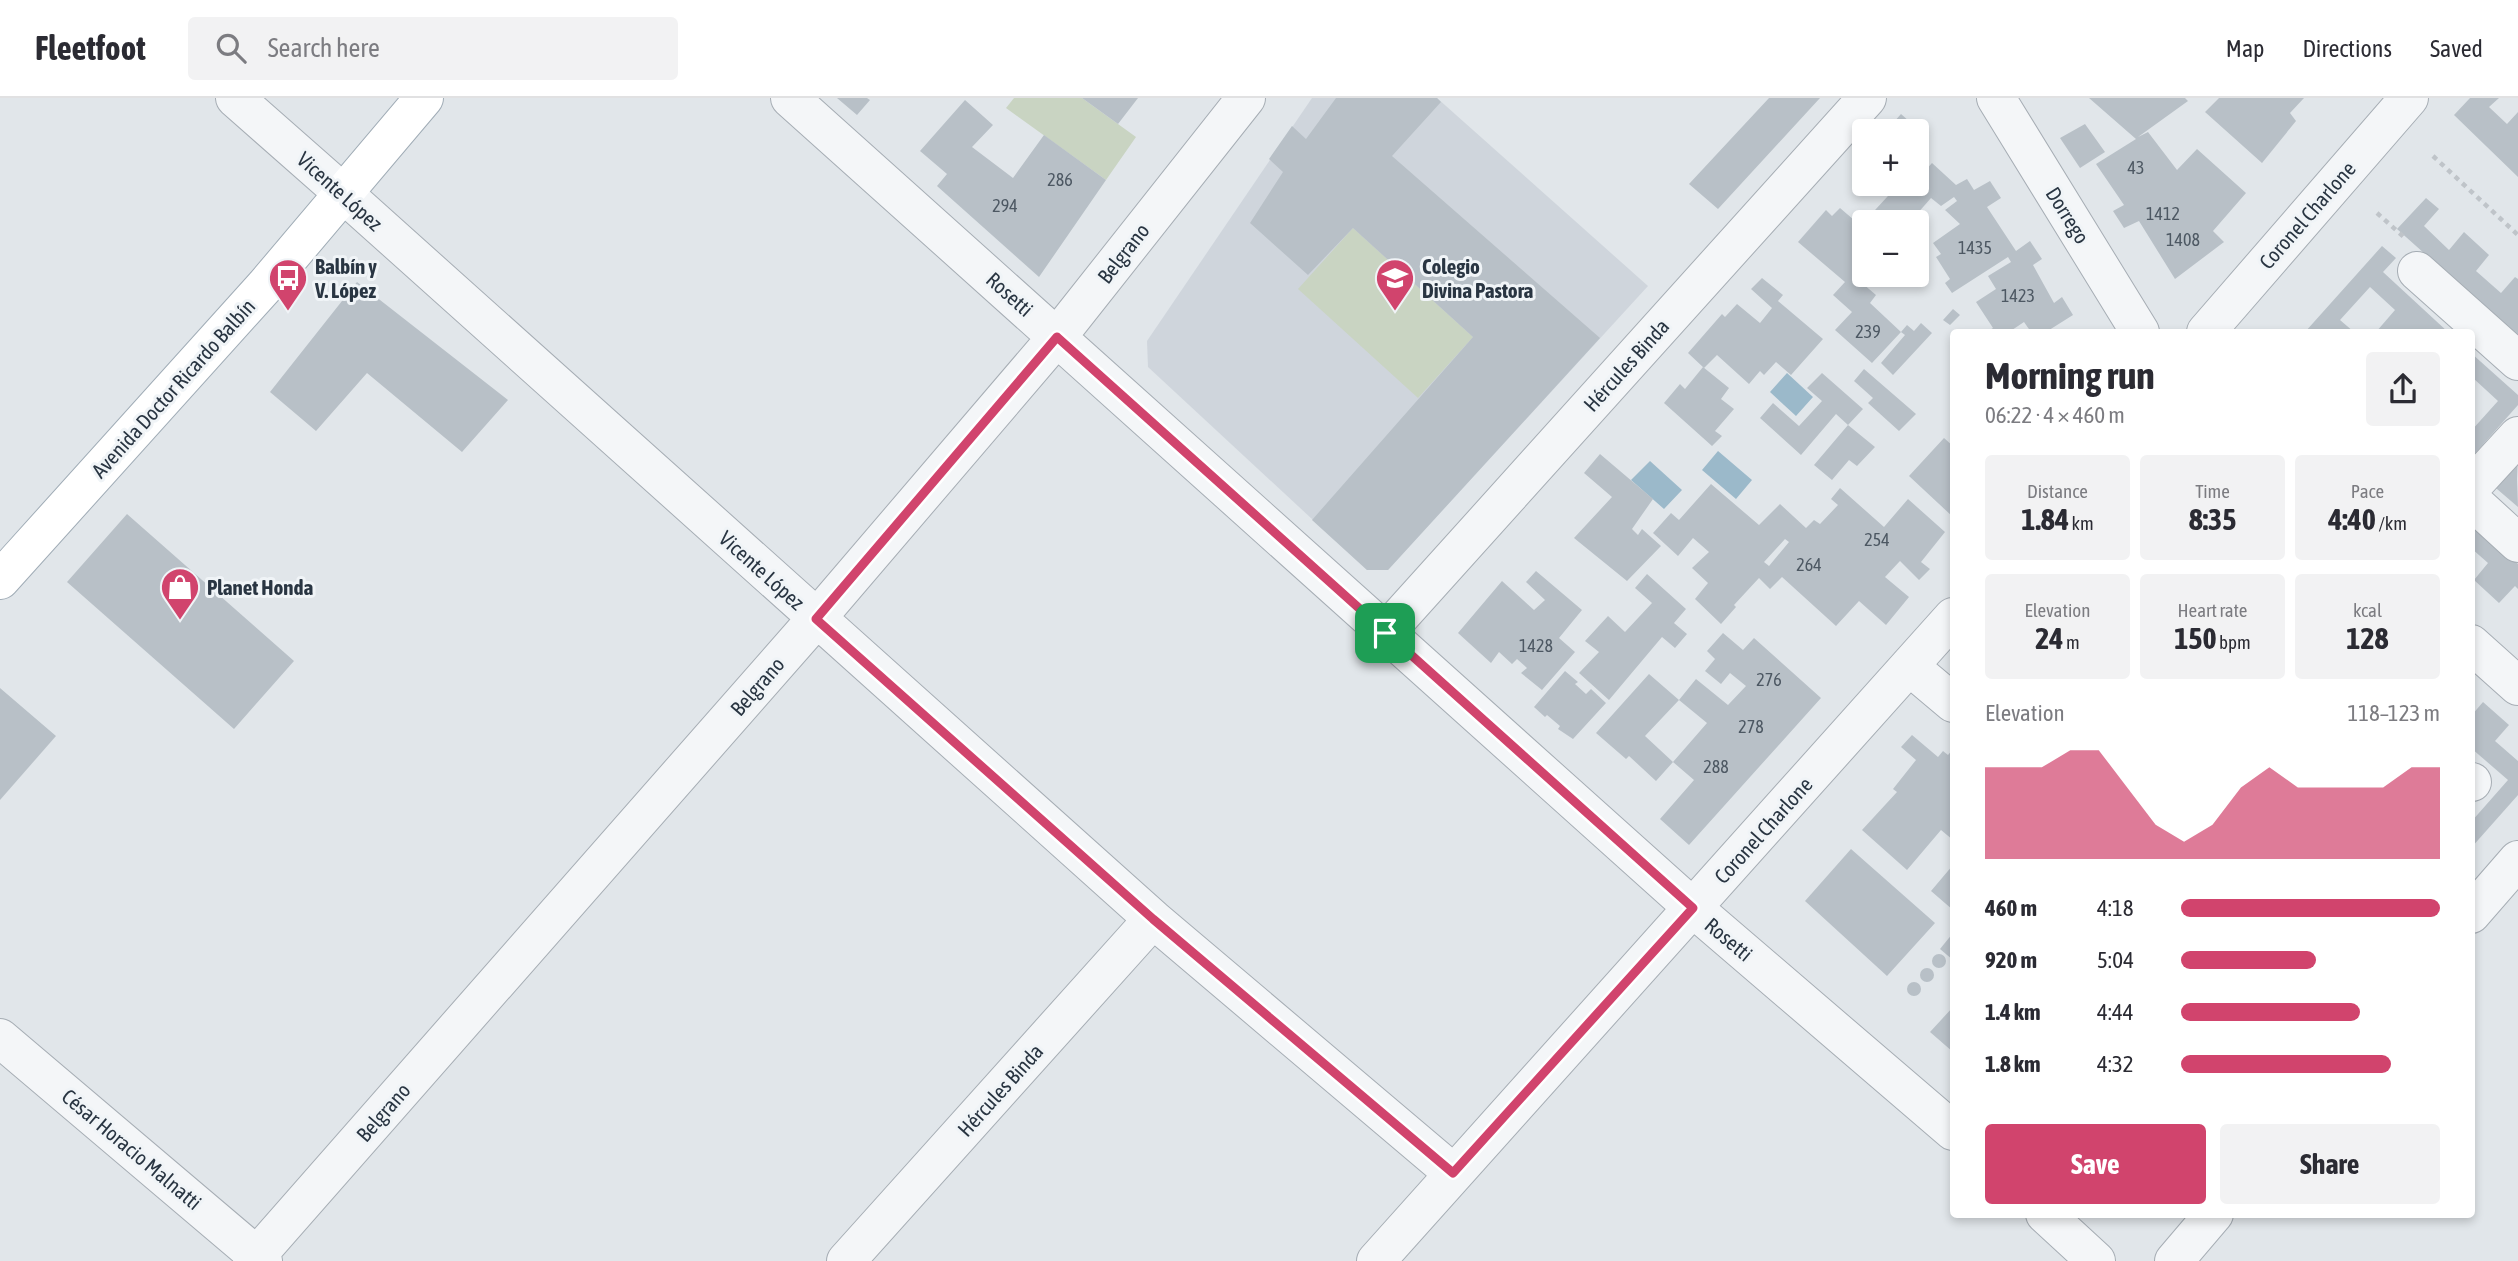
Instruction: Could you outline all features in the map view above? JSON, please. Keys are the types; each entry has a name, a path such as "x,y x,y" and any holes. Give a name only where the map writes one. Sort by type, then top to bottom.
{"main road":[{"name":"Avenida Doctor Ricardo Balbín","path":"0,580 265,286 424,98"}],"street":[{"name":"Vicente López","path":"235,98 1153,919 1453,1173"},
{"name":"Rosetti","path":"790,98 1693,908 1947,1114"},
{"name":"Belgrano","path":"258,1259 816,619 1057,337 1247,98"},
{"name":"Hércules Binda","path":"1385,633 1867,98"},
{"name":"Dorrego","path":"1996,98 2138,329"},
{"name":"Coronel Charlone","path":"2209,329 2409,98"},
{"path":"2417,271 2518,361"},
{"path":"2475,483 2518,436"},
{"path":"2475,504 2518,543"},
{"name":"Coronel Charlone","path":"1376,1261 1950,620"},
{"path":"2475,648 2518,686"},
{"path":"1909,666 1950,701"},
{"path":"2475,909 2518,860"},
{"name":"Hércules Binda","path":"846,1261 1153,919"},
{"name":"César Horacio Malnatti","path":"0,1038 258,1259"},
{"path":"2049,1218 2096,1261"},
{"path":"2174,1261 2211,1218"}],"path":[{"path":"2434,156 2518,235"}],"shaded area":[{"name":"Colegio Divina Pastora","path":"1312,98 1437,98 1648,286 1388,570 1367,570 1148,367 1147,341"}],"green space":[{"path":"1014,98 1082,98 1136,137 1106,180 1006,108"},
{"path":"1353,228 1473,337 1418,398 1298,289"}],"water":[{"path":"1787,373 1813,397 1796,416 1770,392"},
{"path":"1718,451 1752,480 1736,499 1702,470"},
{"path":"1650,461 1682,490 1664,509 1631,480"}],"building":[{"path":"837,98 867,98 870,100 857,115"},
{"path":"1082,98 1138,98 1118,124"},
{"path":"1336,98 1437,98 1441,102 1392,156 1600,338 1388,570 1367,570 1312,520 1473,337 1353,228 1308,275 1250,223 1283,172 1269,159 1292,126 1306,139"},
{"path":"1769,98 1820,98 1718,209 1689,184"},
{"path":"2089,98 2185,98 2188,101 2138,137 2148,132 2177,170 2197,149 2246,193 2213,231 2224,242 2175,279 2139,221 2124,228 2113,211 2124,205 2096,164 2136,139"},
{"path":"2219,98 2304,98 2290,113 2296,121 2262,163 2205,112"},
{"path":"2470,98 2499,98 2489,107 2507,124 2518,112 2518,177 2454,115"},
{"path":"965,100 993,125 972,147 1013,178 1044,135 1106,180 1039,277 937,186 947,174 920,151"},
{"path":"2085,124 2105,152 2080,168 2060,138"},
{"path":"1932,163 1956,185 1967,179 1974,190 1990,181 2001,198 1987,207 2016,251 2030,241 2042,259 2033,265 2054,303 2062,297 2073,315 2051,329 2029,329 2024,322 2014,329 1992,329 1976,302 1996,289 1988,276 2011,262 2008,257 1952,293 1945,283 1950,279 1936,257 1941,254 1933,243 1960,224 1945,210 1957,201 1954,197 1941,206 1931,198 1920,210 1875,210 1888,196 1929,196 1929,166"},
{"path":"2426,198 2439,209 2424,226 2449,250 2464,232 2489,255 2476,271 2501,293 2515,277 2518,279 2518,337 2397,229"},
{"path":"1840,208 1852,218 1852,287 1867,287 1876,295 1870,303 1901,332 1872,363 1835,330 1852,312 1833,295 1845,282 1798,242 1826,210 1832,216"},
{"path":"2382,246 2396,258 2383,272 2445,329 2379,329 2395,310 2370,287 2340,320 2350,329 2308,329"},
{"path":"1762,278 1783,295 1778,301 1823,339 1791,375 1776,362 1764,375 1760,371 1749,384 1717,355 1704,368 1688,353 1722,314 1725,317 1737,304 1760,323 1772,308 1751,289"},
{"path":"357,282 508,400 462,452 367,373 316,431 270,392"},
{"path":"1953,309 1960,315 1950,325 1943,320"},
{"path":"1921,323 1932,333 1893,375 1881,363 1905,335 1901,332 1907,325 1914,331"},
{"path":"2475,357 2518,395 2518,405 2475,453 2475,427 2498,401 2475,380"},
{"path":"1703,367 1729,388 1721,399 1734,409 1715,431 1722,436 1712,446 1664,403 1680,384 1685,389"},
{"path":"1864,369 1916,414 1899,431 1868,403 1873,398 1854,381"},
{"path":"1822,373 1863,409 1848,425 1836,414 1801,455 1760,418 1773,403 1799,426 1822,401 1807,388"},
{"path":"1848,425 1875,447 1857,466 1849,460 1832,480 1814,465"},
{"path":"1944,438 1950,443 1950,514 1909,476"},
{"path":"2518,453 2517,479 2518,507 2490,483"},
{"path":"1600,454 1653,499 1632,529 1638,535 1642,529 1661,546 1627,581 1574,538 1612,497 1584,473"},
{"path":"1711,484 1759,525 1780,504 1806,528 1814,520 1820,524 1838,505 1831,499 1840,488 1884,527 1908,499 1945,532 1921,562 1930,569 1919,580 1900,561 1885,577 1909,597 1886,625 1859,601 1836,626 1782,577 1770,589 1759,578 1721,624 1695,599 1708,583 1692,568 1709,552 1693,538 1678,556 1653,533 1671,513 1679,520","holes":["1785,539 1789,542 1769,566 1764,562"]},
{"name":"Planet Honda","path":"127,514 294,661 234,729 67,582"},
{"path":"2475,524 2518,564 2518,589 2515,586 2499,603 2475,581 2488,563 2475,552"},
{"path":"1536,571 1582,610 1559,638 1575,652 1542,690 1521,673 1527,668 1517,659 1512,664 1499,652 1491,663 1458,633 1502,581 1534,610 1545,600 1526,582"},
{"path":"1647,574 1686,609 1674,623 1687,634 1675,648 1662,637 1609,700 1579,673 1599,652 1585,641 1608,616 1625,632 1652,603 1635,588"},
{"path":"1723,633 1743,650 1754,638 1821,698 1689,845 1660,819 1694,780 1673,762 1707,723 1679,700 1696,679 1728,705 1746,686 1730,673 1721,684 1705,671 1715,659 1707,651"},
{"path":"1565,671 1578,682 1575,684 1586,694 1591,689 1606,703 1573,739 1534,707"},
{"path":"1649,674 1679,700 1645,736 1673,762 1656,781 1629,756 1626,759 1596,733"},
{"path":"0,688 56,736 0,800"},
{"path":"2483,702 2509,725 2495,741 2518,761 2518,795 2475,843 2475,817 2508,780 2475,751 2475,711"},
{"path":"1912,735 1938,757 1943,751 1948,755 1950,753 1950,838 1941,830 1907,870 1862,830 1897,792 1893,789 1916,760 1901,747"},
{"path":"1851,849 1935,923 1887,976 1805,901"},
{"path":"1950,869 1950,907 1931,891"},
{"path":"1950,937 1950,957 1940,949"},
{"path":"1939,954 1944,956 1944,966 1939,968 1934,966 1932,961 1934,956"},
{"path":"1927,968 1932,970 1932,980 1927,982 1922,980 1920,975 1922,970"},
{"path":"1914,982 1919,984 1919,994 1914,996 1909,994 1907,989 1909,984"},
{"path":"1950,1010 1950,1049 1930,1032"}],"place":[{"name":"Balbín y V. López","path":"288,312"},
{"name":"Colegio Divina Pastora","path":"1395,312"},
{"name":"Planet Honda","path":"180,621"}],"route":[{"path":"1057,337 1385,633 1693,908 1453,1173 1153,919 816,619 1057,337"}]}
